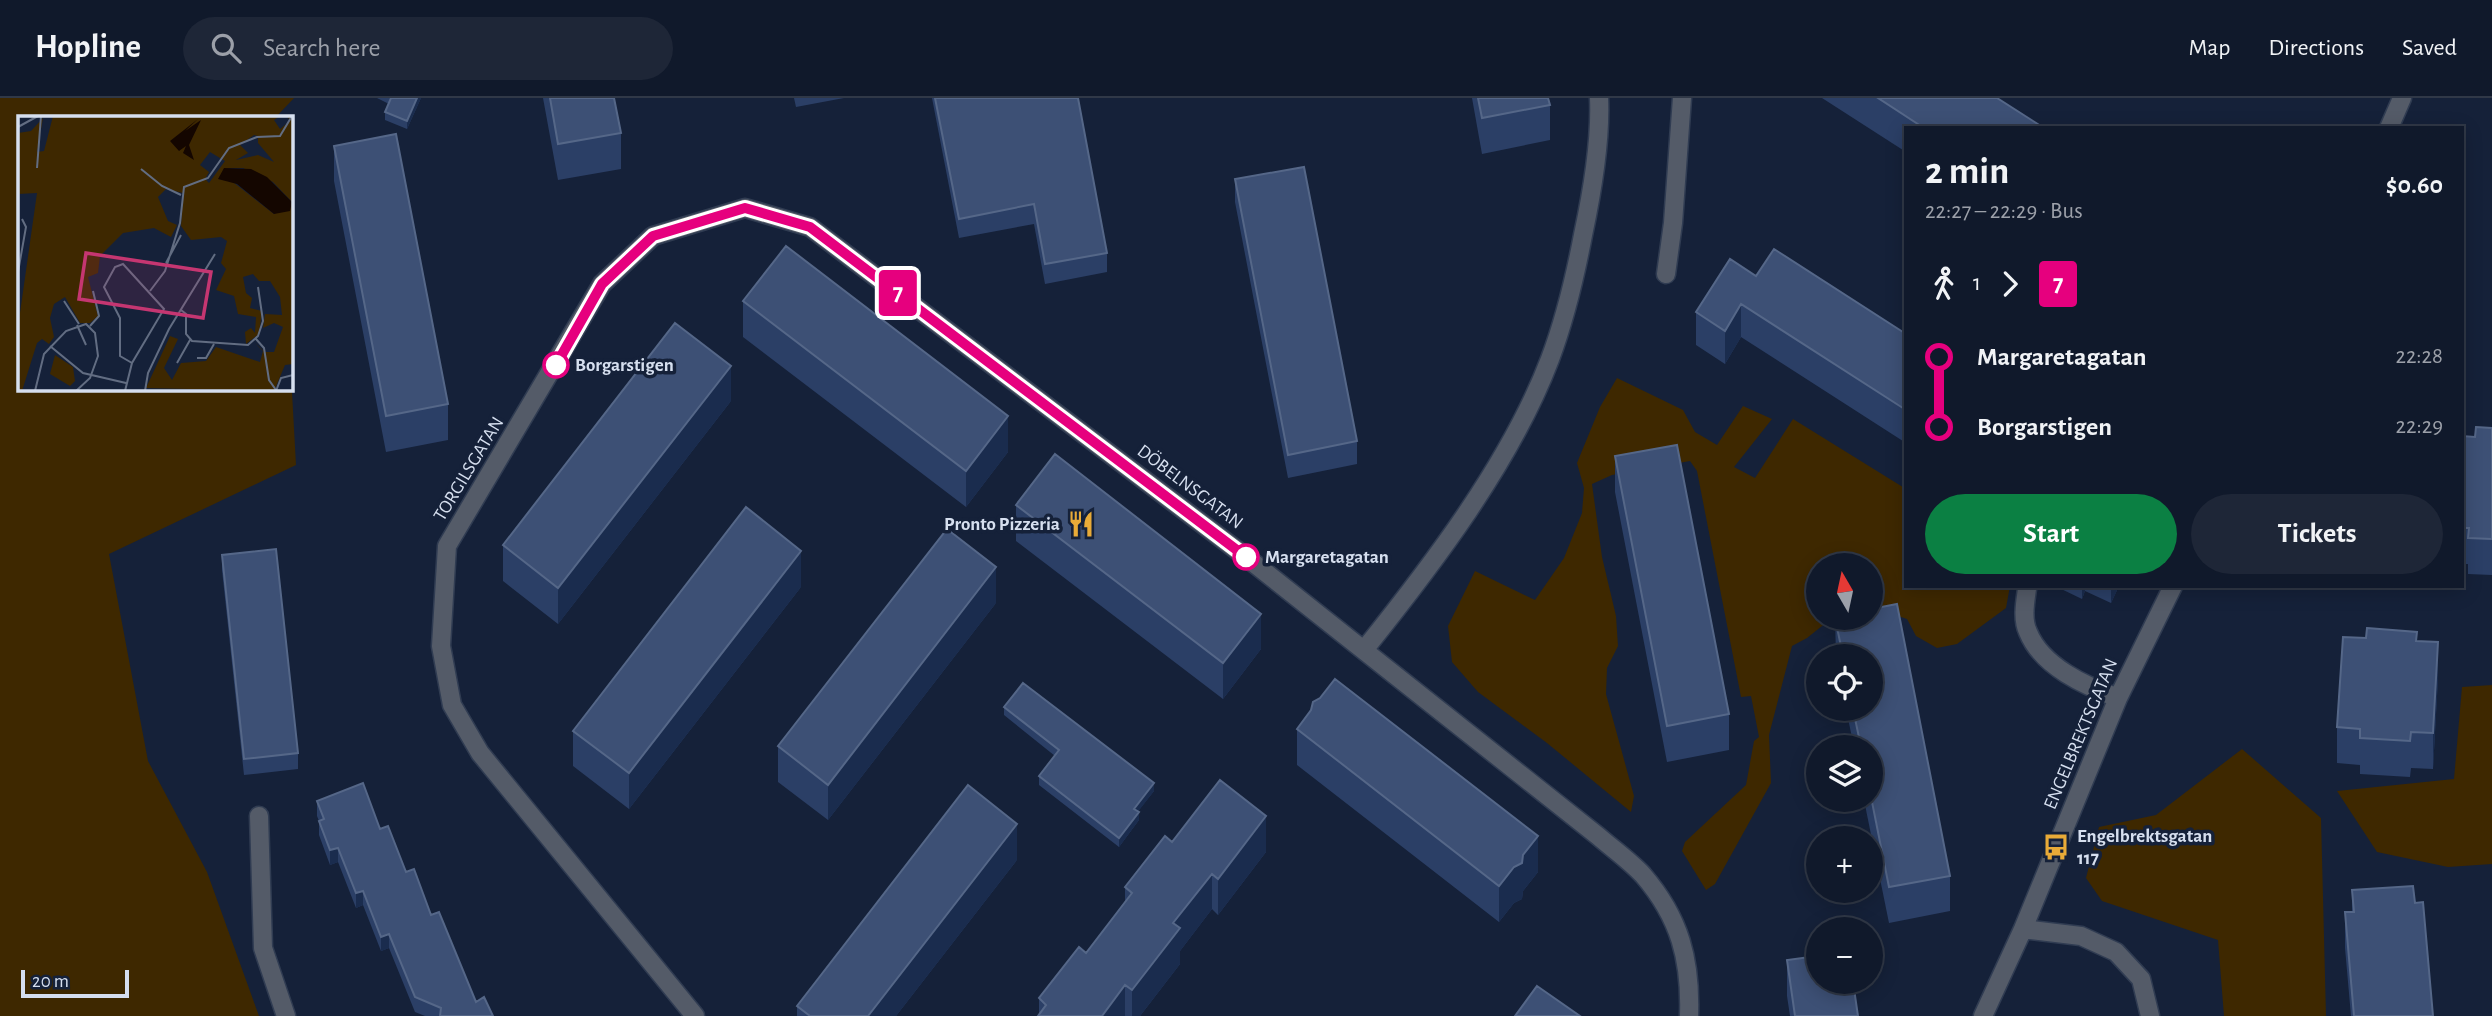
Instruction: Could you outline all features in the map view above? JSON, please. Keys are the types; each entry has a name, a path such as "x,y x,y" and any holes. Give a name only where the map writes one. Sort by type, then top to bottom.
{"street":[{"path":"1364,650 1455,529 1496,467 1550,360 1571,294 1590,203 1600,98"},
{"path":"1666,274 1673,223 1682,98"},
{"path":"2390,126 2402,98"},
{"name":"DÖBELNSGATAN","path":"653,236 745,208 810,227 1122,461 1364,650 1642,874 1665,905 1682,941 1688,972 1689,1016"},
{"name":"TORGILSGATAN","path":"653,236 602,284 447,546 441,646 452,705 480,753 695,1016"},
{"name":"ENGELBREKTSGATAN","path":"1983,1016 2023,929 2118,698 2172,588"},
{"path":"2027,589 2024,610 2028,632 2038,647 2068,676 2118,698"},
{"path":"259,816 263,948 286,1016"},
{"path":"2023,929 2081,936 2116,952 2141,979 2150,1016"}],"shaded area":[{"path":"0,98 294,98 277,116 18,116 18,390 292,390 296,465 109,554 148,761 207,872 259,1016 0,1016"},
{"path":"1617,378 1683,410 1695,432 1717,445 1743,406 1772,419 1734,467 1755,478 1793,419 1904,488 1904,588 2010,588 2006,608 1957,644 1937,648 1916,636 1907,619 1883,613 1883,553 1806,553 1806,630 1817,630 1792,646 1769,735 1771,783 1715,884 1706,890 1682,851 1685,842 1746,785 1754,741 1759,737 1751,696 1741,697 1697,471 1690,461 1612,475 1592,484 1602,557 1616,616 1618,646 1607,668 1606,694 1634,796 1631,812 1547,743 1478,692 1452,662 1448,626 1475,571 1535,600 1564,558 1582,513 1584,488 1577,463 1600,407"},
{"path":"2492,685 2492,864 2448,867 2377,852 2337,791 2454,779 2462,687"},
{"path":"2242,749 2321,818 2326,1016 2224,1016 2218,940 2102,901 2086,878 2099,827 2156,815"}],"building":[{"path":"391,98 417,98 407,121 385,112"},
{"path":"550,98 614,98 621,133 558,144"},
{"path":"935,98 1078,98 1107,253 1045,264 1034,204 959,219"},
{"path":"1478,98 1548,98 1550,105 1482,118"},
{"path":"1878,98 1997,98 2041,126 1921,126"},
{"path":"396,134 448,404 386,416 334,146"},
{"path":"1304,167 1357,441 1288,455 1235,179"},
{"path":"786,246 1008,416 966,471 743,301"},
{"path":"1774,249 1904,333 1904,409 1741,304 1725,331 1696,312 1730,259 1756,276"},
{"path":"675,323 731,366 558,588 503,545"},
{"path":"2476,427 2492,428 2492,539 2468,538 2469,528 2464,528 2464,436 2475,437"},
{"path":"1677,445 1729,714 1667,726 1615,456"},
{"path":"1055,454 1261,614 1223,663 1016,505"},
{"path":"746,507 801,551 629,773 573,731"},
{"path":"947,529 996,567 828,785 778,746"},
{"path":"276,549 298,753 244,759 222,555"},
{"path":"1897,604 1950,876 1889,887 1883,857 1883,826 1877,826 1874,812 1883,812 1883,735 1858,735 1856,721 1883,721 1883,644 1840,644 1838,630 1883,630 1883,607"},
{"path":"2367,628 2417,632 2416,641 2438,642 2433,733 2411,732 2410,741 2360,738 2360,729 2337,727 2343,637 2366,638"},
{"path":"1335,679 1538,836 1523,855 1522,863 1514,867 1499,886 1297,729 1311,710 1313,702 1320,698"},
{"path":"1023,683 1154,783 1134,809 1139,812 1119,838 1039,776 1059,750 1004,707"},
{"path":"1220,780 1266,816 1218,879 1212,874 1173,923 1180,928 1132,990 1125,985 1102,1016 1038,1016 1046,1005 1039,998 1079,947 1086,953 1132,893 1125,887 1165,836 1172,842"},
{"path":"363,783 380,829 388,826 406,872 414,869 431,915 439,912 476,1002 484,997 493,1016 440,1016 441,1008 415,997 389,934 381,937 363,891 356,893 338,848 330,850 319,821 324,819 317,801"},
{"path":"968,785 1017,824 868,1016 810,1016 797,1006"},
{"path":"2413,886 2415,903 2423,902 2433,1016 2354,1016 2345,912 2354,912 2352,890"},
{"path":"1806,958 1806,994 1855,994 1858,1016 1795,1016 1787,960"},
{"path":"1537,986 1580,1016 1515,1016"}],"bus line":[{"name":"7","path":"556,365 602,284 653,236 745,208 810,227 1246,557"}],"place":[{"name":"Borgarstigen","path":"556,365"},
{"name":"Pronto Pizzeria","path":"1081,524"},
{"name":"Margaretagatan","path":"1246,557"},
{"name":"Engelbrektsgatan 117","path":"2056,847"}]}
